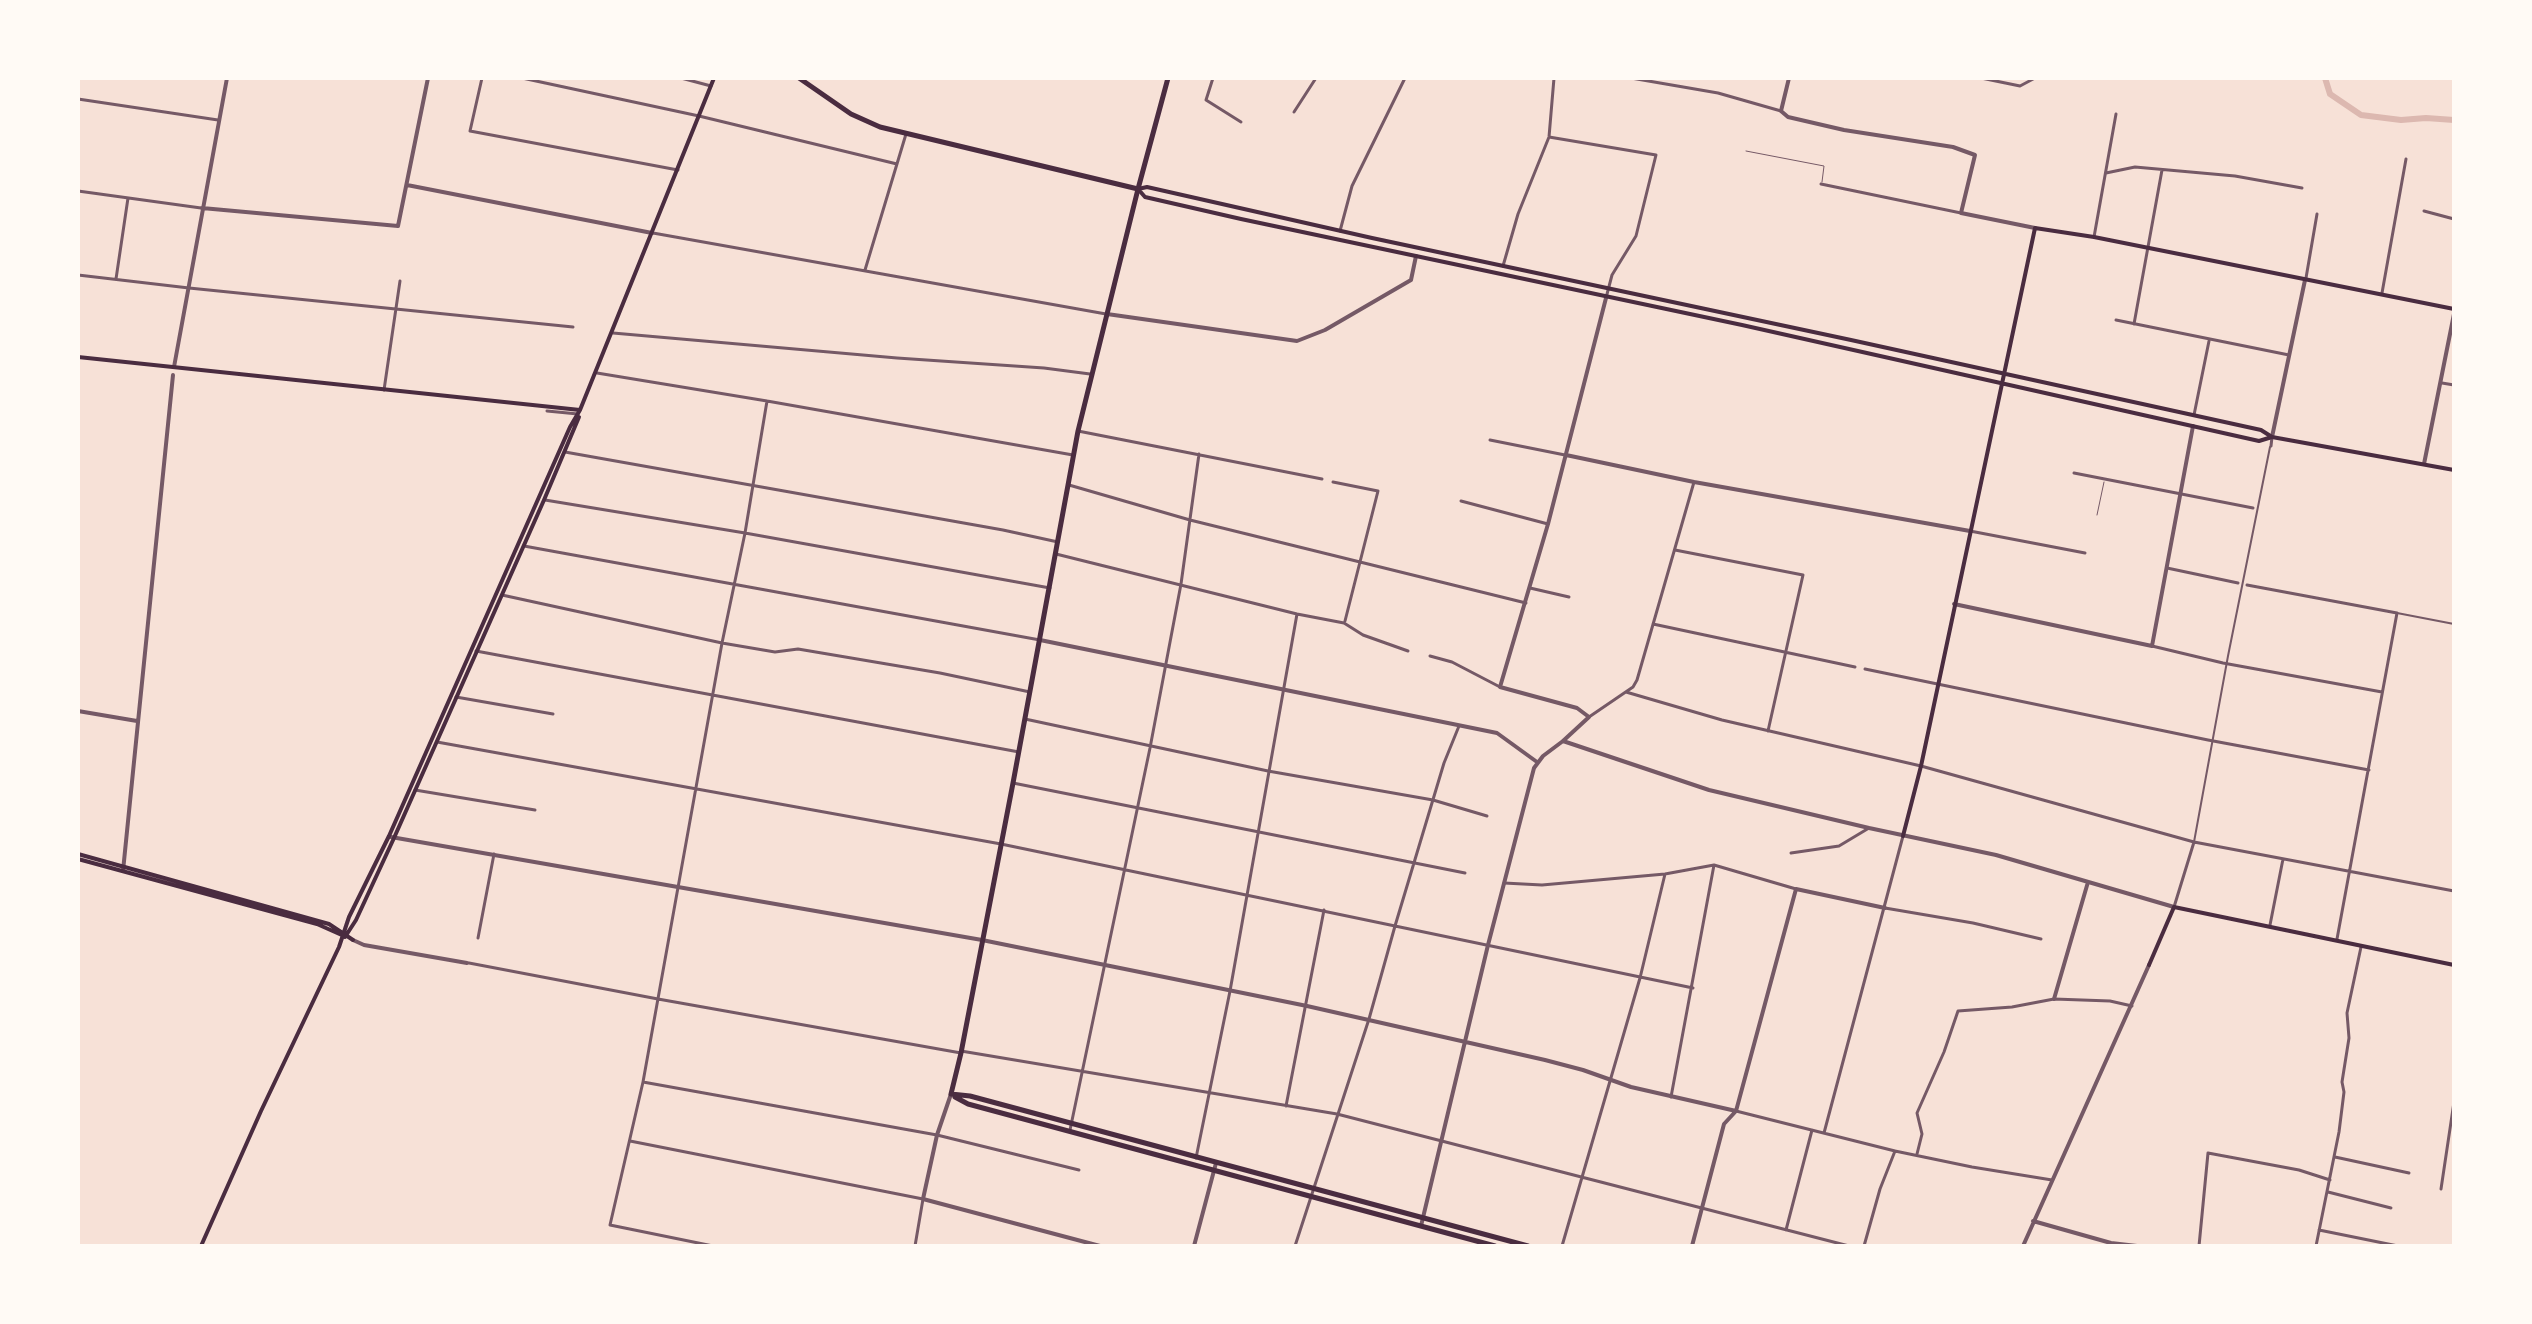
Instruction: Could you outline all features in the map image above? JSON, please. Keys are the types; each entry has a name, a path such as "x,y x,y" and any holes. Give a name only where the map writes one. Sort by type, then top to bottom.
{"main road":[{"path":"201,1246 261,1111 339,947 356,920 597,373 714,78"},
{"path":"799,78 851,114 880,127 1138,189 1147,187 2194,415 2261,430 2272,437 2454,470"},
{"path":"951,1094 1090,374 1168,78"},
{"path":"1138,189 1145,197 1742,325 2259,441 2272,437"},
{"path":"1903,836 1921,766 2035,228 2094,237 2454,311"},
{"path":"78,357 579,412"},
{"path":"391,837 524,546 579,412"},
{"path":"78,857 317,924 353,940"},
{"path":"2149,965 2174,907 2454,965"},
{"path":"951,1094 970,1096 1528,1246"},
{"path":"951,1094 968,1104 1495,1246"}],"street":[{"path":"123,869 174,367 227,78"},
{"path":"78,191 202,208 398,226 428,78"},
{"path":"482,78 470,131 678,170"},
{"path":"522,78 699,116 897,164"},
{"path":"681,78 711,86"},
{"path":"1213,78 1206,100 1241,122"},
{"path":"1294,112 1316,78"},
{"path":"1340,231 1352,186 1405,78"},
{"path":"1503,266 1518,214 1549,137 1554,78"},
{"path":"1631,78 1718,93 1781,111 1788,117 1953,147 1975,155 1961,213"},
{"path":"1781,111 1789,78"},
{"path":"1981,78 2020,86 2035,78"},
{"path":"78,99 218,120"},
{"path":"2094,237 2116,114"},
{"path":"865,270 906,134"},
{"path":"1500,687 1548,524 1608,288 1612,275 1636,236 1656,155 1549,137"},
{"path":"2381,295 2406,159"},
{"path":"2106,173 2135,167 2235,176 2302,188"},
{"path":"2134,324 2162,170"},
{"path":"1821,184 2035,228"},
{"path":"407,185 653,233 1106,314 1297,341 1325,330 1411,280 1416,256"},
{"path":"116,279 128,198"},
{"path":"2424,211 2454,219"},
{"path":"1563,741 1709,790 1996,855 2174,907 2194,842 2226,664 2317,214"},
{"path":"78,275 573,327"},
{"path":"384,390 400,281"},
{"path":"2424,465 2454,311"},
{"path":"2116,320 2289,355"},
{"path":"613,333 1090,374"},
{"path":"2194,415 2209,341"},
{"path":"597,373 1073,455"},
{"path":"2442,383 2454,385"},
{"path":"713,1246 610,1225 643,1082 767,401"},
{"path":"547,411 579,412"},
{"path":"2152,646 2193,426"},
{"path":"1078,431 1322,479"},
{"path":"1490,440 1694,482 2085,553"},
{"path":"565,452 1058,542"},
{"path":"1069,1132 1150,748 1181,584 1199,454"},
{"path":"2074,473 2253,508"},
{"path":"1333,482 1378,491 1344,623"},
{"path":"1421,1226 1488,945 1537,762 1637,680 1694,482"},
{"path":"1069,485 1190,520 1526,603"},
{"path":"544,500 1050,588"},
{"path":"1461,501 1548,524"},
{"path":"524,546 1040,640 1497,733 1537,762"},
{"path":"1675,550 1803,575 1768,731"},
{"path":"1056,554 1344,623 1363,635 1408,651"},
{"path":"2167,568 2238,583"},
{"path":"2247,585 2454,624"},
{"path":"1530,588 1569,597"},
{"path":"502,595 722,643 775,652 798,649 1030,692"},
{"path":"1954,604 2226,664 2382,692"},
{"path":"2337,939 2397,613"},
{"path":"1196,1158 1230,991 1297,614"},
{"path":"1653,624 1855,667"},
{"path":"476,651 1019,752"},
{"path":"1430,656 1452,662 1500,687 1577,708 1589,717"},
{"path":"1865,669 2369,770"},
{"path":"1626,692 1768,731 1921,766 2194,842 2454,891"},
{"path":"456,697 553,714"},
{"path":"78,711 137,721"},
{"path":"1025,719 1150,748 1433,800 1487,816"},
{"path":"1295,1246 1369,1019 1444,763 1459,726"},
{"path":"437,742 1001,844 1693,988"},
{"path":"1013,783 1465,873"},
{"path":"415,790 535,810"},
{"path":"1791,853 1839,846 1869,828"},
{"path":"1824,1133 1903,836"},
{"path":"391,837 982,940 1307,1006 1583,1070 1671,1097 1895,1151 2053,1180"},
{"path":"478,938 494,854"},
{"path":"2270,925 2283,859"},
{"path":"1504,883 1542,885 1665,874 1714,865 1796,889 2041,939"},
{"path":"1671,1097 1714,865"},
{"path":"1562,1246 1640,978 1665,874"},
{"path":"2054,999 2088,882"},
{"path":"1692,1246 1724,1124 1736,1111 1796,889"},
{"path":"1286,1106 1324,910"},
{"path":"353,940 364,945 658,999 1337,1114 1849,1246"},
{"path":"2316,1246 2335,1157 2349,1038 2347,1013 2361,945"},
{"path":"2023,1246 2149,965"},
{"path":"1917,1154 1922,1134 1917,1113 1958,1011 2012,1007 2054,999 2110,1001 2132,1006"},
{"path":"643,1082 937,1135 1079,1170"},
{"path":"915,1246 937,1135 951,1094"},
{"path":"2441,1189 2454,1102"},
{"path":"1786,1230 1812,1130"},
{"path":"630,1141 923,1199 1100,1246"},
{"path":"1864,1246 1880,1189 1895,1151"},
{"path":"2199,1246 2208,1153 2299,1170 2330,1180"},
{"path":"2335,1157 2409,1173"},
{"path":"1194,1246 1216,1163"},
{"path":"2328,1192 2391,1208"},
{"path":"2033,1221 2111,1243 2137,1246"},
{"path":"2319,1230 2398,1246"}],"lane":[{"path":"1746,151 1824,166 1821,184"},
{"path":"2097,515 2105,479"}],"waterway":[{"path":"2325,78 2330,94 2361,115 2401,120 2454,120"}]}
